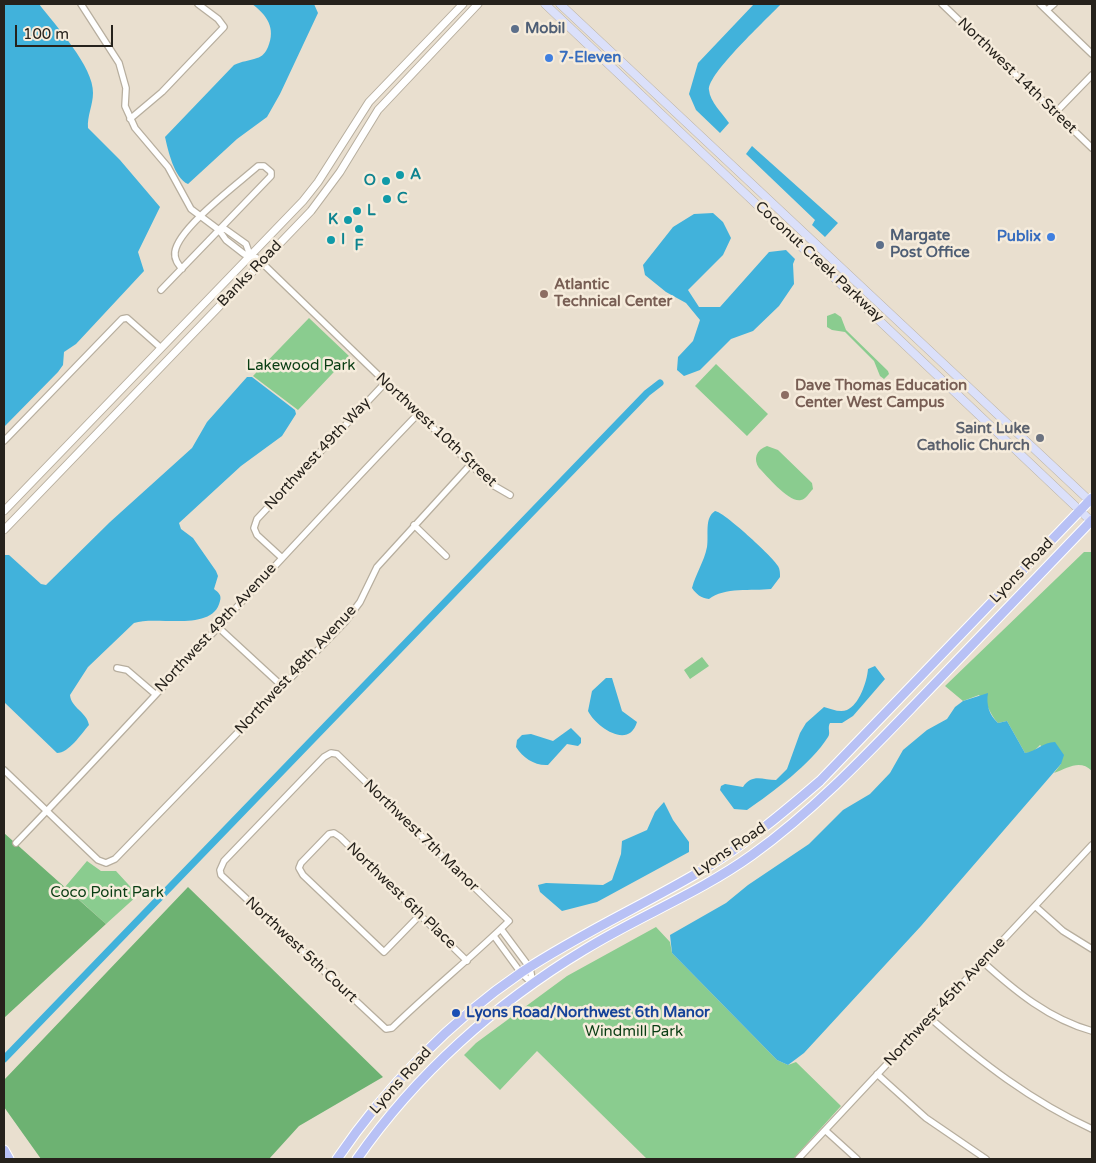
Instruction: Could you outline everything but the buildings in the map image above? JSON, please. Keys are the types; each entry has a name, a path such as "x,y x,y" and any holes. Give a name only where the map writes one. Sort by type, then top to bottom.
{"main road":[{"name":"Coconut Creek Parkway","path":"544,4 1092,521"},
{"name":"Coconut Creek Parkway","path":"560,4 1091,501"},
{"name":"Lyons Road","path":"337,1158 378,1105 416,1062 472,1011 521,973 581,935 706,867 743,843 790,807 853,748 1091,501"},
{"name":"Lyons Road","path":"357,1159 402,1102 444,1057 486,1020 533,984 584,950 711,882 794,823 863,759 1092,521"},
{"path":"4,1150 9,1159"}],"street":[{"name":"Banks Road","path":"81,4 119,63 126,88 125,106 130,119 168,167 191,209 219,230 225,229 246,244 256,259"},
{"path":"130,119 162,92 224,27 218,19 198,4"},
{"name":"Banks Road","path":"4,530 256,259 313,189 356,120 376,95 463,4"},
{"name":"Banks Road","path":"4,511 161,348 326,192 363,130 389,96 478,4"},
{"name":"Northwest 14th Street","path":"942,4 1092,148"},
{"path":"1040,4 1092,54"},
{"path":"1047,10 1054,4"},
{"path":"1055,113 1092,75"},
{"path":"161,290 182,269 272,176 271,172 264,166 258,166 189,225 175,250 175,259 182,269"},
{"name":"Northwest 10th Street","path":"256,259 491,484 510,495"},
{"path":"4,441 122,319 127,318 161,348"},
{"name":"Northwest 49th Way","path":"281,558 257,535 254,528 257,519 385,383"},
{"name":"Northwest 49th Avenue","path":"16,843 101,756 155,694 219,628 281,558 418,414"},
{"name":"Northwest 48th Avenue","path":"47,811 98,860 106,863 115,859 345,622 360,602 377,567 471,464"},
{"path":"414,525 446,556"},
{"path":"219,628 282,686"},
{"path":"117,668 127,670 155,694"},
{"name":"Northwest 7th Manor","path":"220,870 224,860 324,757 331,753 337,754 509,921 501,929"},
{"path":"4,770 47,811"},
{"name":"Northwest 6th Place","path":"420,915 384,952 303,875 299,868 301,863 329,834 334,833 420,915 467,961"},
{"name":"Northwest 45th Avenue","path":"798,1159 1035,906 1091,849"},
{"name":"Northwest 5th Court","path":"220,870 221,875 386,1029 392,1028 436,985 467,961"},
{"path":"1035,906 1063,931 1092,949"},
{"path":"467,961 501,929 530,968 533,984"},
{"path":"494,936 521,973 533,984"},
{"path":"983,962 1018,993 1050,1014 1092,1031"},
{"path":"930,1018 973,1056 1006,1080 1043,1105 1092,1129"},
{"path":"878,1074 926,1118 986,1159"},
{"path":"825,1130 857,1159"}],"green space":[{"path":"835,313 841,317 846,330 888,371 889,374 884,379 880,376 874,361 845,332 832,330 827,327 827,316"},
{"name":"Lakewood Park","path":"309,318 349,356 298,410 253,376"},
{"path":"716,364 768,414 747,436 695,386"},
{"path":"767,446 778,450 812,483 813,489 804,498 796,500 790,497 759,468 756,461 758,452"},
{"path":"1084,552 1092,552 1092,771 1087,767 1078,765 1054,773 1061,764 1040,745 1033,752 1025,753 1007,721 998,723 979,695 963,701 945,686"},
{"path":"702,657 709,666 690,679 684,670"},
{"path":"4,833 106,924 4,1018"},
{"name":"Coco Point Park","path":"87,861 101,871 116,871 138,895 106,924 65,887"},
{"path":"188,887 383,1077 299,1126 269,1159 41,1159 4,1107 4,1080"},
{"name":"Windmill Park","path":"656,927 670,942 672,953 777,1060 788,1065 796,1062 841,1106 793,1159 647,1159 537,1051 500,1090 464,1055 476,1043 567,976"}],"water":[{"path":"4,4 39,4 63,35 81,59 92,83 93,97 88,128 120,160 160,207 138,252 144,271 76,344 64,352 63,365 58,372 4,427"},
{"path":"252,4 314,4 318,13 280,94 267,117 237,139 188,184 183,181 175,170 165,137 234,65 259,57 266,51 271,34 269,22"},
{"path":"754,4 781,4 727,59 711,82 709,90 712,99 729,123 720,133 696,110 689,94 698,63"},
{"path":"752,146 838,223 825,237 812,225 815,220 746,154"},
{"path":"713,213 723,222 731,238 723,255 688,290 699,307 720,307 769,252 786,250 795,259 793,264 794,284 779,306 753,331 731,339 700,370 684,376 677,370 678,357 693,341 700,320 686,303 666,292 645,275 643,265 673,227 694,214"},
{"path":"247,377 252,377 295,410 296,414 282,436 241,466 179,523 181,529 193,538 216,571 218,576 214,589 219,594 220,601 215,611 207,617 196,620 144,621 134,623 88,667 70,695 73,703 88,721 89,725 70,747 57,753 4,702 4,555 9,555 41,584 46,585 110,522 192,448 207,422"},
{"path":"715,511 748,535 778,566 780,577 771,589 730,591 715,595 709,599 699,595 692,588 706,552 709,518"},
{"path":"875,666 885,679 853,716 842,723 830,723 829,735 821,747 780,786 747,810 734,809 720,790 721,786 725,784 743,787 750,780 758,778 776,780 787,769 800,733 806,723 824,707 841,711 851,707 862,692 868,669"},
{"path":"606,678 612,678 622,711 637,722 633,730 627,734 620,735 605,729 588,711 592,691"},
{"path":"988,693 987,701 990,713 998,723 1007,721 1025,753 1047,743 1055,742 1064,755 1061,764 921,926 804,1053 788,1065 777,1060 672,953 670,935 726,903 748,885 809,844 843,810 870,794 890,773 903,750 927,730 947,719 955,707 963,701"},
{"path":"571,728 581,738 581,743 578,746 567,744 548,765 538,764 530,760 522,755 516,747 517,740 522,735 531,734 553,741"},
{"path":"664,802 673,820 689,842 689,852 597,902 562,911 540,892 538,885 546,883 603,885 612,880 621,854 622,841 647,830 655,812"}],"waterway":[{"path":"4,1059 647,393 660,383"}],"place":[{"name":"Mobil","path":"515,29"},
{"name":"7-Eleven","path":"549,58"},
{"name":"A","path":"400,175"},
{"name":"O","path":"386,181"},
{"name":"C","path":"387,199"},
{"name":"L","path":"357,211"},
{"name":"K","path":"348,220"},
{"name":"F","path":"359,229"},
{"name":"Publix","path":"1051,237"},
{"name":"I","path":"331,240"},
{"name":"Margate Post Office","path":"880,245"},
{"name":"Atlantic Technical Center","path":"544,294"},
{"name":"Dave Thomas Education Center West Campus","path":"785,395"},
{"name":"Saint Luke Catholic Church","path":"1040,438"},
{"name":"Lyons Road/Northwest 6th Manor","path":"456,1013"}]}
